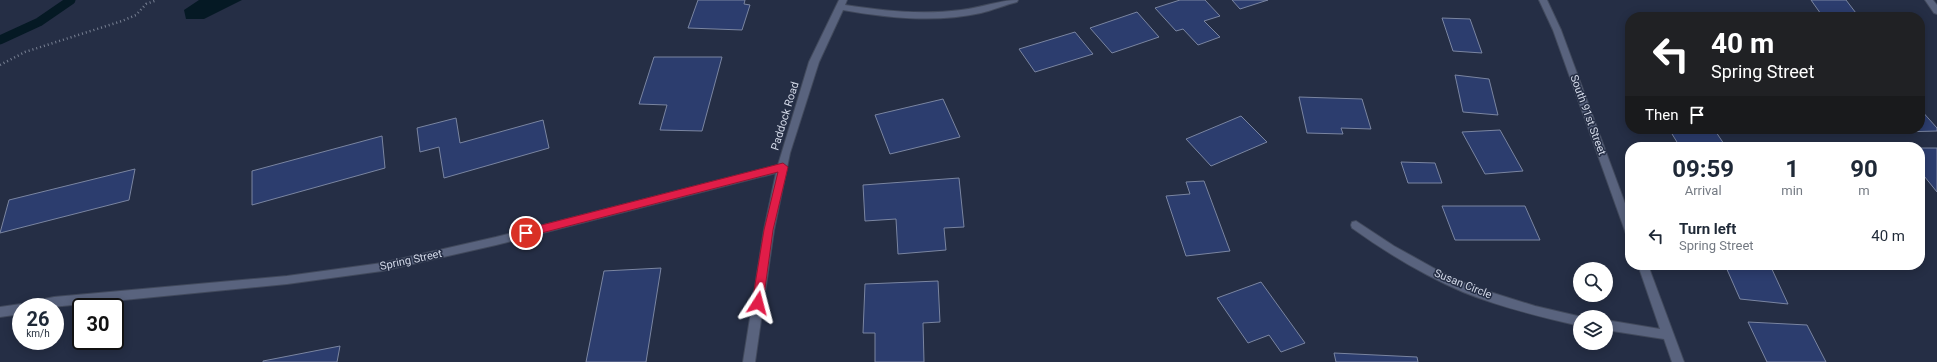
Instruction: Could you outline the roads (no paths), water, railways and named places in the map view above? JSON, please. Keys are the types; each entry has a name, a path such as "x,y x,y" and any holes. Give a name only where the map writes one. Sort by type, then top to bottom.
{"street":[{"path":"841,3 871,12 921,16 982,10 1014,0"},
{"name":"South 91st Street","path":"1543,0 1557,30 1625,217"},
{"path":"1929,0 1937,11"},
{"name":"Paddock Road","path":"748,362 769,230 785,153 814,62 841,3"},
{"name":"Spring Street","path":"64,301 287,280 382,267 496,241 783,167"},
{"name":"Susan Circle","path":"1356,225 1390,248 1434,274 1468,289 1535,311 1573,319"},
{"path":"1645,270 1678,362"},
{"path":"0,312 12,310"},
{"path":"1613,326 1668,335"}],"water":[{"path":"199,0 242,0 204,19 186,19 184,10"}],"waterway":[{"path":"0,40 39,22 71,0"}]}
